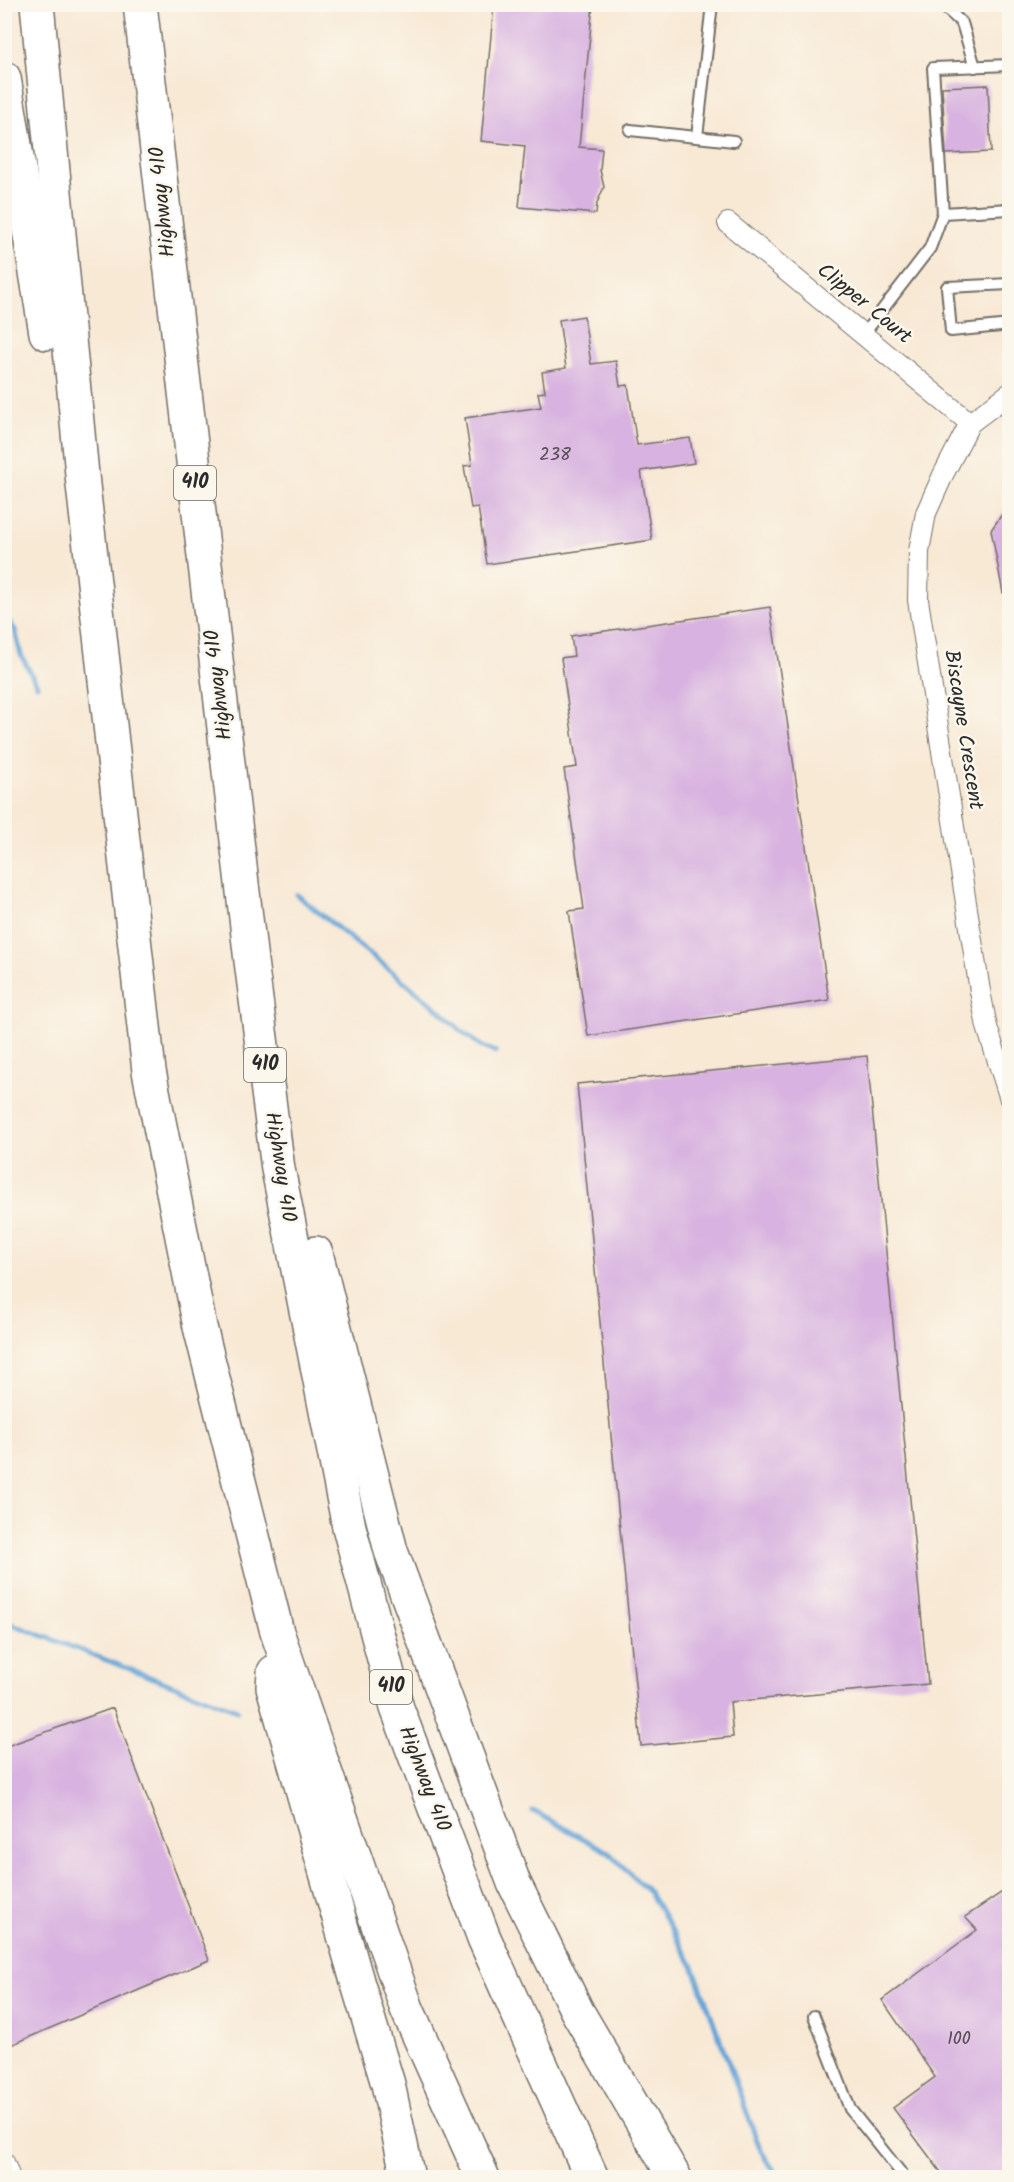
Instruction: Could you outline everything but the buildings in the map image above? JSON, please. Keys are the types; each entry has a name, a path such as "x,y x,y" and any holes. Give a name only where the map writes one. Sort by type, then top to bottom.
{"highway":[{"path":"37,4 83,485 149,1071 200,1327 277,1632 407,2009 483,2178"},
{"name":"Highway 410","path":"140,4 247,926 279,1169 349,1527 396,1708 484,1938 592,2178"},
{"path":"4,78 42,300 58,432 83,485"},
{"path":"279,1169 308,1218 391,1551 514,1883 577,2011 675,2178"},
{"path":"277,1632 273,1687 388,2084 408,2178"}],"street":[{"name":"Clipper Court","path":"728,223 970,423"},
{"name":"Biscayne Crescent","path":"1010,393 970,423 926,513 919,551 918,600 980,991 987,1027 1010,1099"},
{"path":"4,2162 10,2178"}],"lane":[{"path":"697,137 712,4"},
{"path":"941,4 962,23 975,67"},
{"path":"863,335 930,248 943,213 933,68 1010,65"},
{"path":"630,130 734,141"},
{"path":"943,213 1010,209"},
{"path":"1010,284 947,287 951,332 1010,326"},
{"path":"814,2016 850,2109 905,2178"}],"waterway":[{"path":"4,615 15,630 21,655 37,685"},
{"path":"297,895 438,1009 460,1030 483,1047 496,1052"},
{"path":"4,1621 237,1710"},
{"path":"533,1811 608,1852 650,1893 693,1966 761,2151 779,2178"}]}
